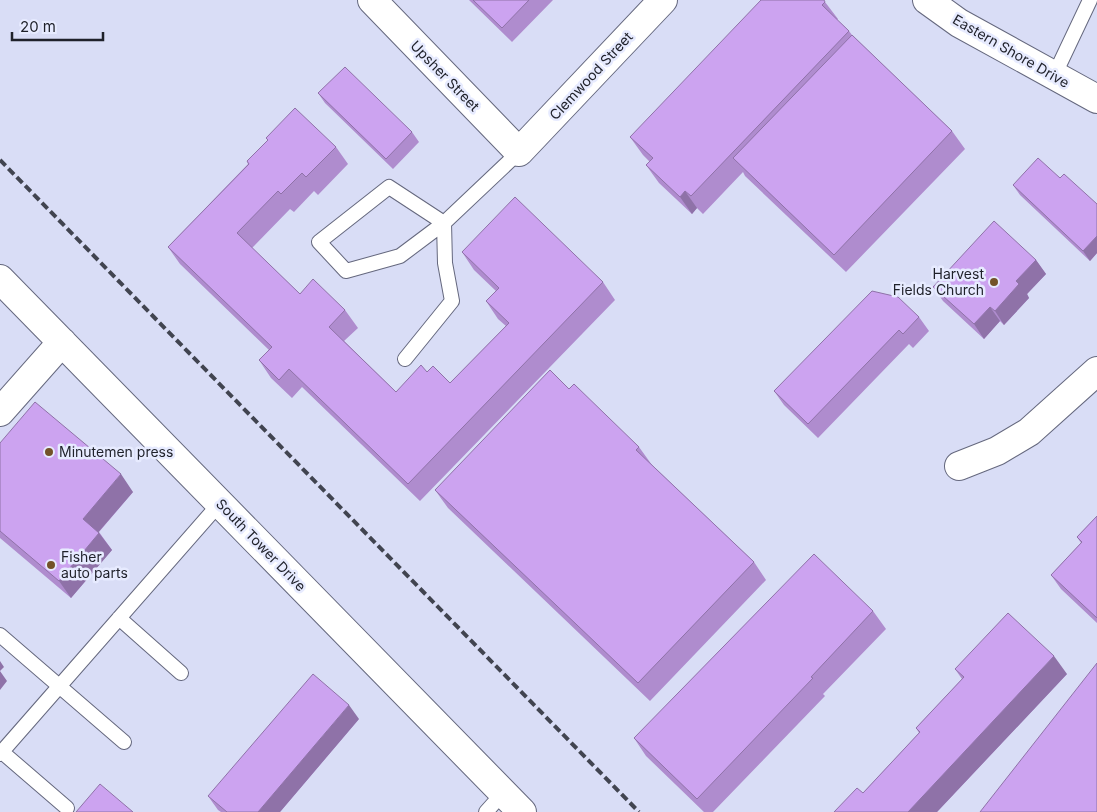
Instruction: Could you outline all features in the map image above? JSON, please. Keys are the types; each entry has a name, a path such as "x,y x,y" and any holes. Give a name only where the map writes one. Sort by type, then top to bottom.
{"street":[{"name":"Upsher Street","path":"372,0 519,152"},
{"name":"Clemwood Street","path":"519,152 663,0"},
{"name":"Eastern Shore Drive","path":"927,0 959,23 1097,99"},
{"name":"South Tower Drive","path":"0,279 220,503 504,806"},
{"path":"0,412 62,342"},
{"path":"959,466 997,451 1029,432 1097,371"}],"lane":[{"path":"1054,76 1090,0"},
{"path":"444,223 389,187 319,242 346,272 400,256 444,223 519,152"},
{"path":"405,359 452,302 445,263 444,223"},
{"path":"67,808 1,753 220,503"},
{"path":"119,618 181,673"},
{"path":"0,635 124,742"}],"building":[{"path":"473,0 529,0 502,28"},
{"path":"761,0 824,0 825,2 822,5 849,31 691,196 685,191 680,197 646,165 653,158 630,137"},
{"path":"852,35 952,131 834,255 733,158"},
{"path":"345,67 412,132 386,159 318,93"},
{"path":"295,108 336,147 306,177 302,173 281,194 278,191 237,233 300,294 313,279 345,310 329,327 396,392 421,365 427,372 433,366 450,383 509,323 486,301 499,288 462,252 515,197 603,282 408,484 289,369 279,380 259,360 272,347 168,247 249,164 247,161"},
{"path":"1038,158 1060,178 1064,174 1097,204 1097,236 1083,251 1013,185"},
{"path":"994,221 1036,260 1016,281 1019,284 995,311 990,307 974,324 933,287"},
{"path":"872,291 898,297 919,317 903,334 899,330 808,424 774,391"},
{"path":"550,370 569,389 574,384 639,447 636,450 754,562 638,683 435,490"},
{"path":"35,402 121,474 83,519 99,533 59,581 0,531 0,443"},
{"path":"1097,516 1097,618 1051,575 1082,542 1077,537"},
{"path":"814,554 873,611 811,677 813,678 697,799 634,738"},
{"path":"1008,613 1054,656 908,812 834,812 857,788 863,793 920,732 916,728 964,677 955,669"},
{"path":"1097,663 1097,812 980,812"},
{"path":"313,674 349,705 258,812 227,812 208,796"},
{"path":"100,784 133,812 76,812"}],"railway":[{"path":"0,160 639,812"}],"place":[{"name":"Harvest Fields Church","path":"994,282"},
{"name":"Minutemen press","path":"49,452"},
{"name":"Fisher auto parts","path":"51,565"}]}
